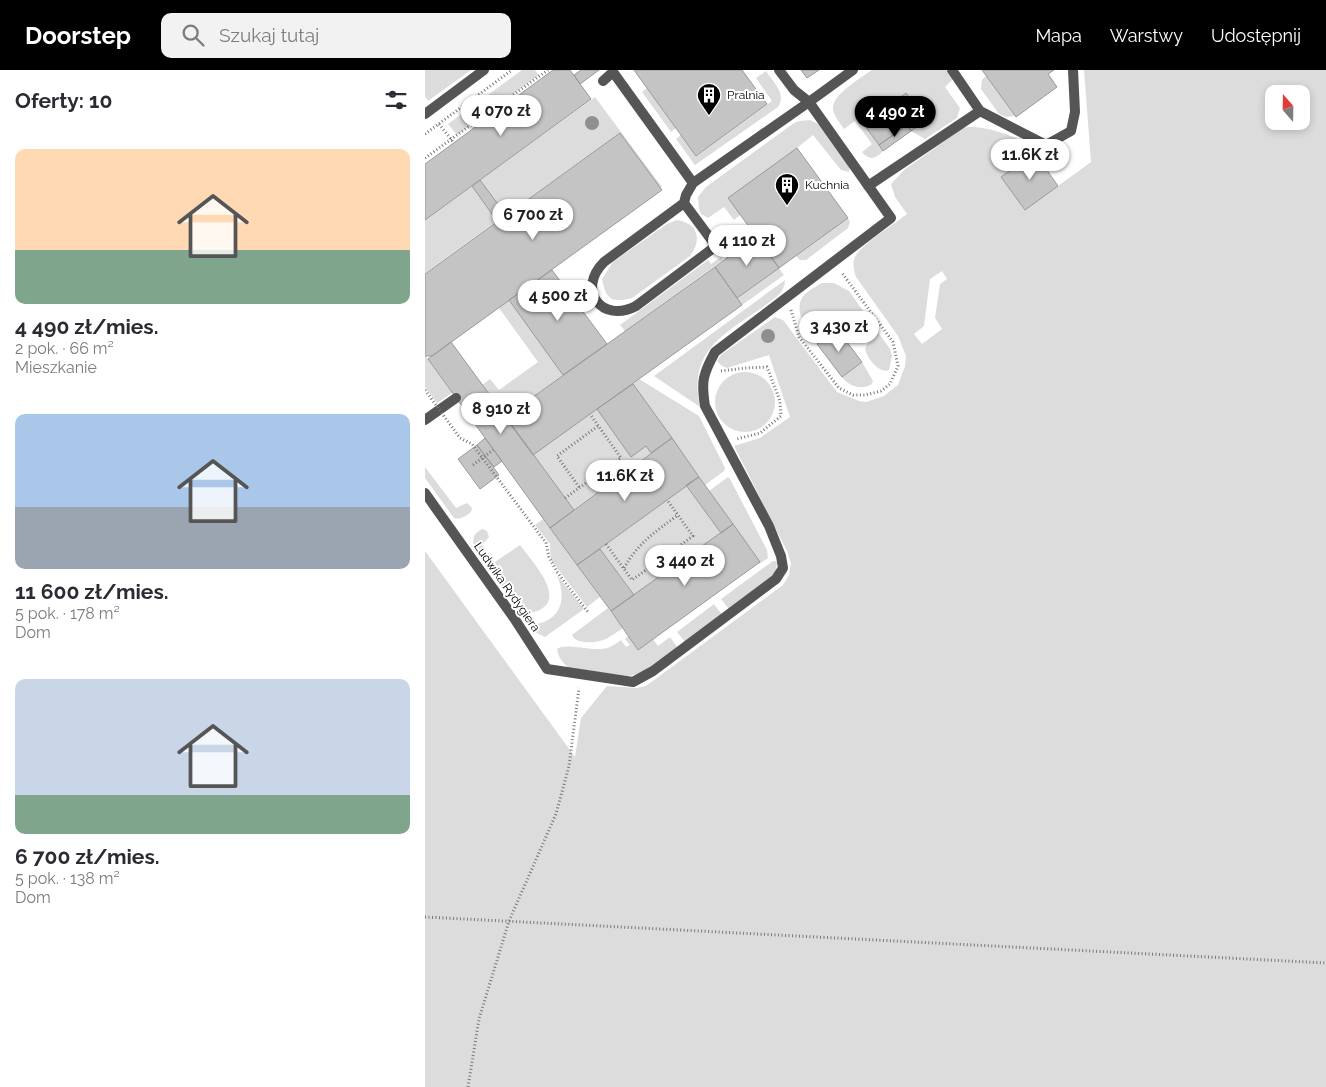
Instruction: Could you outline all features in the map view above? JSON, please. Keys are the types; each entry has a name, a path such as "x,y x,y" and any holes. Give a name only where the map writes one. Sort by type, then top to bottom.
{"lane":[{"path":"425,114 484,70"},
{"path":"724,442 705,406 702,387 706,368 715,352 891,218 809,102 794,90 779,70"},
{"path":"684,203 716,246 636,306 626,311 615,311 605,308 596,300 592,291 592,281 596,270 604,262 684,203 693,183 853,70"},
{"path":"952,70 980,111 1046,145 1071,131 1075,112 1073,70"},
{"path":"603,81 613,72 693,183"},
{"path":"869,186 980,111"},
{"path":"425,420 456,398"},
{"name":"Ludwika Rydygiera","path":"425,494 514,618 547,669 633,682 653,671 776,579 783,568 781,556 769,526 724,442"}],"path":[{"path":"425,134 512,70"},
{"path":"425,158 452,141 541,72 548,70"},
{"path":"439,124 452,141"},
{"path":"790,294 791,315 799,337 839,388 853,395 865,396 881,391 890,384 898,366 893,342 834,262"},
{"path":"706,368 723,371 767,367 781,402 781,416 760,433 724,442"},
{"path":"425,390 460,438 472,444 483,457 545,544 557,572 588,612"},
{"path":"565,498 621,458 590,414"},
{"path":"579,487 557,456 598,426"},
{"path":"473,465 493,450"},
{"path":"626,585 693,536 667,500"},
{"path":"623,568 632,554 645,540 678,515"},
{"path":"606,544 632,580"},
{"path":"468,1087 479,1019 509,921 556,814 569,766 580,675"},
{"path":"425,917 1326,963"}],"shaded area":[{"path":"425,70 471,70 428,101 425,96"},
{"path":"522,70 535,70 539,75 457,135 448,124"},
{"path":"872,70 946,70 953,79 945,87 960,108 957,118 925,139 911,131 925,121 905,93 863,123 883,151 873,158 867,157 862,152 872,144 855,121 844,129 835,116 833,108 834,103 842,92"},
{"path":"1084,70 1326,70 1326,1087 425,1087 425,551 575,757 581,718 607,686 637,688 646,686 783,585 789,575 791,563 787,551 734,446 760,438 790,417 769,355 727,368 717,361 722,354 775,317 783,320 837,392 866,402 884,396 898,385 905,366 906,356 898,336 856,277 853,265 855,257 863,247 907,214 895,197 891,184 904,170 963,128 971,127 991,130 1013,137 1037,152 1001,177 1025,210 1091,162","holes":["942,271 947,279 940,284 935,318 942,329 922,344 914,334 924,326 930,279"]},
{"path":"766,71 780,93 781,97 778,107 695,165 676,139 681,135 697,156 772,101 756,78"},
{"path":"986,76 1015,116 1006,117 999,114 981,89 982,80"},
{"path":"647,88 676,128 671,132 642,92"},
{"path":"595,97 662,187 660,188 620,133 506,215 480,180"},
{"path":"810,120 820,125 850,165 849,172 841,170 813,135 797,148 734,220 724,207 708,218 701,214 698,197 706,187 794,123"},
{"path":"472,186 497,221 425,273 425,220"},
{"path":"848,218 850,222 848,228 806,260 800,260 796,256"},
{"path":"677,220 689,224 696,233 696,244 690,256 632,298 615,300 608,296 602,279 613,262 667,224"},
{"path":"721,257 723,260 625,331 620,325 708,260 711,264"},
{"path":"779,268 784,275 742,305 737,298"},
{"path":"785,280 782,291 777,296 725,334 705,356 699,370 700,407 654,376"},
{"path":"822,283 834,283 849,291 890,349 892,356 889,370 886,371 878,368 868,356 865,349 867,344 876,337 859,314 832,332 826,323 822,321 812,329 811,334 802,320 801,299 805,294"},
{"path":"509,300 563,375 505,417 482,385 490,379 499,390 538,362 499,308"},
{"path":"425,355 452,393 437,403 425,387"},
{"path":"862,362 873,381 872,384 860,387 848,383 842,377"},
{"path":"739,372 751,372 762,377 770,385 775,396 773,414 762,427 751,432 739,432 728,427 720,419 715,408 715,396 720,385 728,377"},
{"path":"639,379 699,416 725,468 724,471 705,485 633,384"},
{"path":"597,409 631,456 646,446 651,453 574,510 533,455"},
{"path":"425,467 456,508 467,503 472,508 471,512 461,518 454,518 425,478"},
{"path":"728,477 767,550 768,558 759,564 709,491"},
{"path":"686,485 721,533 634,595 600,549"},
{"path":"543,519 600,597 587,607 551,560 550,544 535,525"},
{"path":"483,529 487,531 489,537 482,545 495,562 520,545 544,579 549,598 546,605 532,612 519,608 475,548 473,541 475,535"},
{"path":"773,561 777,563 775,575 729,609 721,599"},
{"path":"557,575 584,609 545,637 533,631 530,626 544,622 552,617 560,607 562,595"},
{"path":"714,604 722,615 685,642 677,632"},
{"path":"608,608 623,628 601,641 583,642 574,638 572,635"},
{"path":"628,636 638,650 653,639 658,646 670,637 677,647 641,673 627,676 569,668 561,660 557,649 567,646 601,649 613,646 621,640 626,647 630,645 625,639"}],"building":[{"path":"553,70 570,70 591,99 425,220 425,164"},
{"path":"581,70 599,70 580,84 574,75"},
{"name":"Pralnia","path":"634,70 742,70 767,104 696,156"},
{"path":"801,70 819,70 807,78"},
{"path":"982,70 1054,70 1048,74 1057,87 1016,117"},
{"path":"906,93 925,121 911,131 907,125 879,145 863,123"},
{"path":"907,125 911,131 883,151 879,145"},
{"path":"620,133 662,190 432,356 425,356 425,274"},
{"name":"Kuchnia","path":"797,148 848,218 779,268 728,198"},
{"path":"1035,153 1058,186 1025,210 1001,177"},
{"path":"480,180 506,215 497,221 472,186"},
{"path":"756,236 779,268 737,298 715,267"},
{"path":"715,267 742,305 533,455 505,417"},
{"path":"552,270 607,344 563,375 509,300"},
{"path":"837,329 862,362 842,377 817,344"},
{"path":"451,342 574,510 550,528 428,359"},
{"path":"633,384 672,438 651,453 646,446 631,457 597,409"},
{"path":"485,438 502,461 494,467 477,445"},
{"path":"672,438 699,477 577,565 550,528"},
{"path":"477,445 499,475 480,489 458,459"},
{"path":"699,477 733,524 721,533 686,485"},
{"path":"733,524 760,562 638,650 611,611"},
{"path":"600,549 634,595 611,611 577,565"}],"place":[{"name":"Pralnia","path":"709,116"},
{"name":"Kuchnia","path":"787,206"}]}
